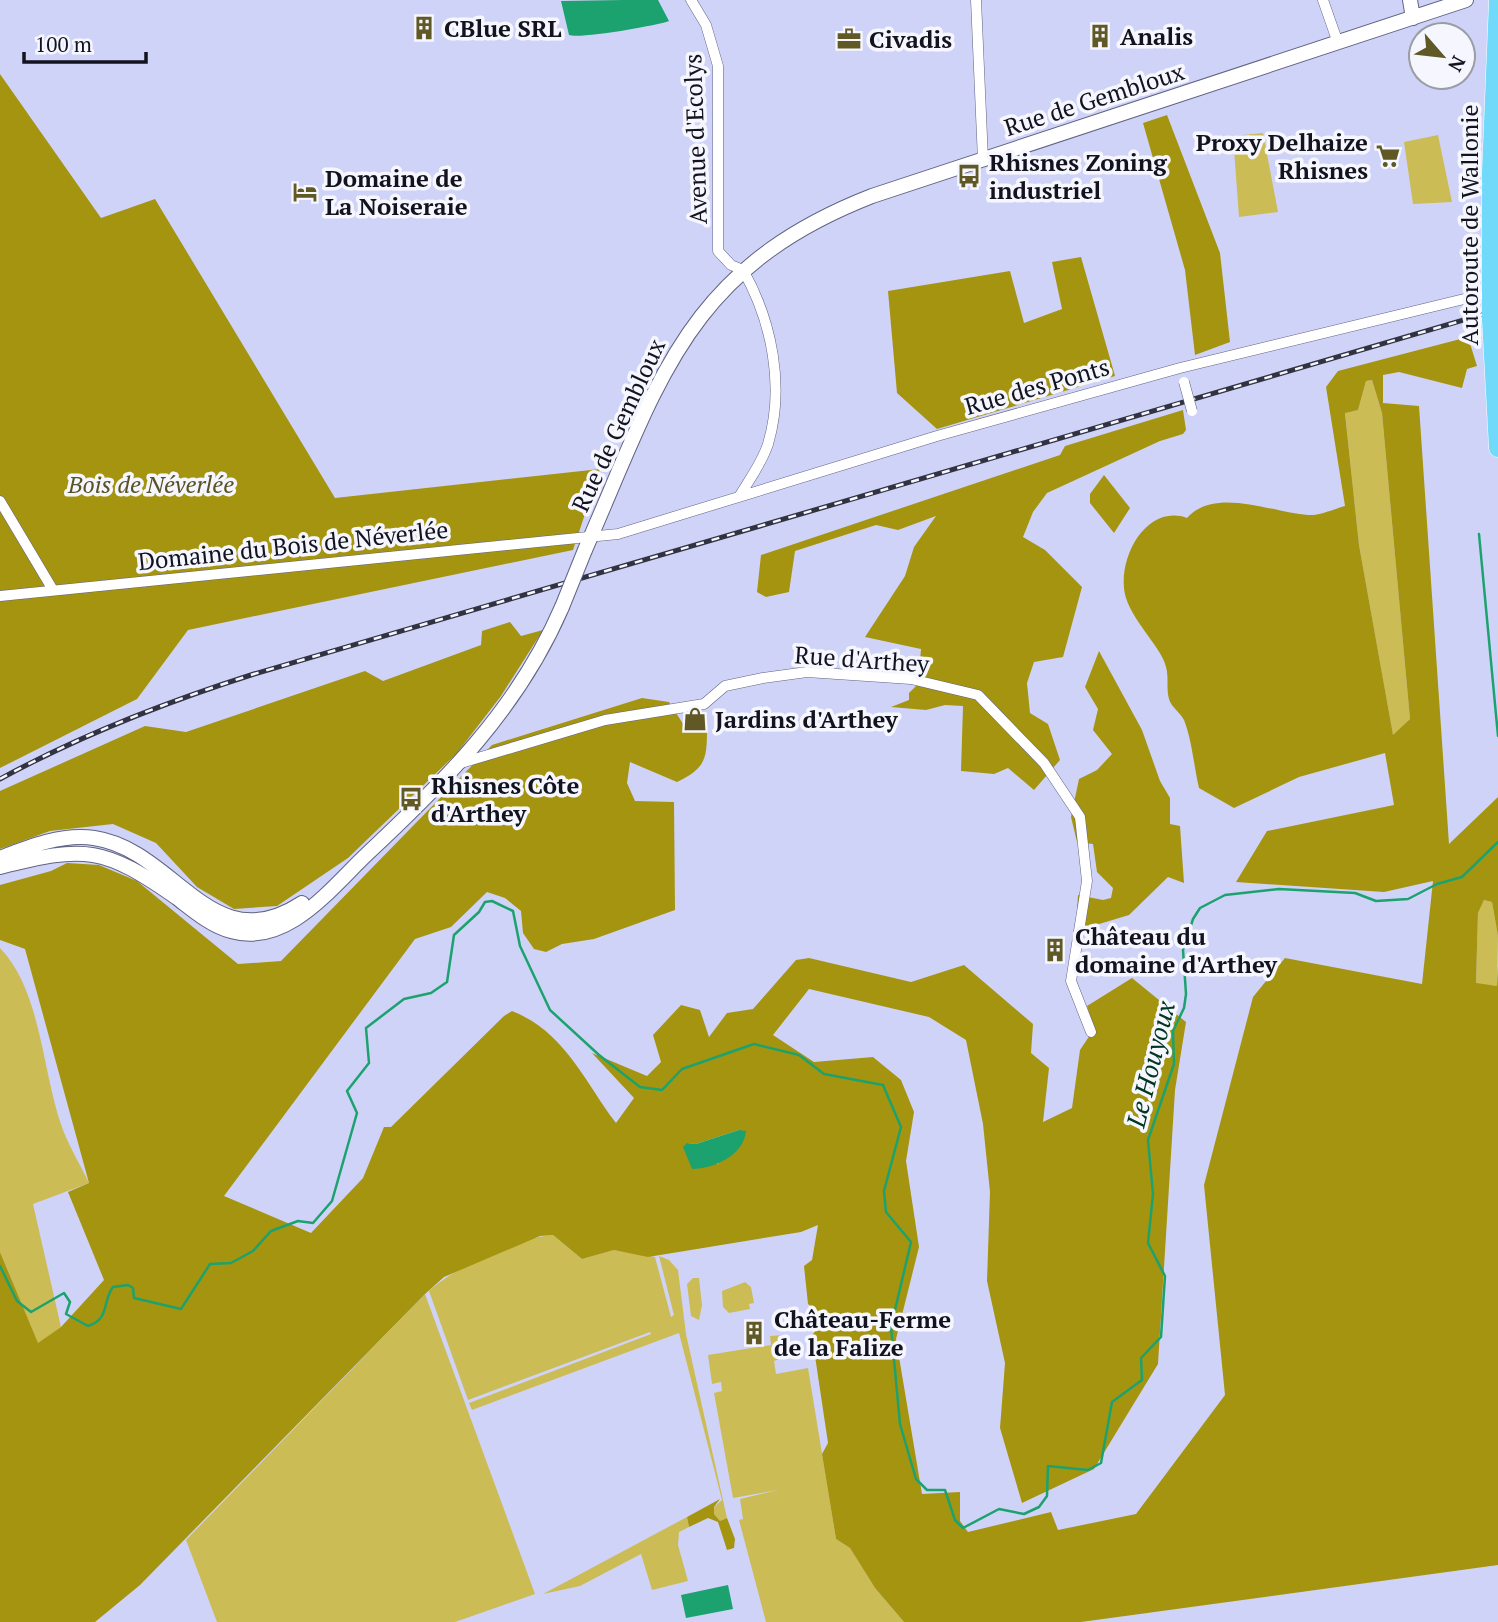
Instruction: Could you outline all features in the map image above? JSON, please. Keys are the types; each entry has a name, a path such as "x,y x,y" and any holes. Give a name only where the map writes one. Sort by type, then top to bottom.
{"highway":[{"name":"Autoroute de Wallonie","path":"1498,1 1495,30 1494,286 1491,319 1498,448"}],"main road":[{"path":"1410,0 1413,18"},
{"name":"Rue de Gembloux","path":"365,856 461,763 517,690 551,633 671,358 696,320 743,270 798,230 846,206 1466,0"},
{"path":"0,858 58,840 94,838 145,860 205,907 227,918 247,922 271,920 290,912 365,856"},
{"path":"0,867 75,852 106,857 144,875 214,924 232,931 257,934 291,922 365,856"}],"street":[{"name":"Avenue d'Ecolys","path":"691,0 706,25 718,65 718,251 731,265 743,270"},
{"path":"976,0 983,160"},
{"path":"1323,0 1338,43"},
{"path":"739,497 767,446 774,415 776,371 764,323 743,270"},
{"name":"Rue des Ponts","path":"588,544 937,436 1180,368 1494,286"},
{"path":"1180,368 1192,411"},
{"path":"0,501 52,590"},
{"name":"Domaine du Bois de Néverlée","path":"0,596 588,544"},
{"name":"Rue d'Arthey","path":"461,763 605,720 704,704 725,686 807,672 911,679 978,695 1044,763 1080,817 1087,881 1071,981 1091,1031"}],"shaded area":[{"path":"658,0 669,21 634,29 576,36 569,35 561,1"},
{"path":"1263,133 1278,212 1239,217 1233,136"},
{"path":"1438,135 1452,202 1413,204 1404,142"},
{"path":"1372,380 1382,413 1410,719 1393,736 1359,545 1345,412 1358,410 1366,381"},
{"path":"1484,900 1492,902 1498,936 1497,986 1476,984 1478,913"},
{"path":"0,948 25,987 63,1130 89,1183 33,1204 61,1327 38,1344 0,1252"},
{"path":"739,1130 746,1131 744,1140 734,1154 718,1163 692,1169 683,1147 687,1143 696,1144"},
{"path":"553,1235 582,1259 614,1250 655,1257 671,1317 674,1315 659,1256 669,1260 678,1270 686,1334 727,1518 720,1521 714,1514 714,1507 722,1500 679,1333 472,1410 469,1403 651,1334 650,1332 468,1400 429,1291 454,1273 487,1255 522,1241"},
{"path":"693,1278 699,1278 702,1305 699,1320 691,1316 687,1284"},
{"path":"745,1282 751,1287 754,1303 749,1304 750,1309 729,1313 723,1307 722,1291"},
{"path":"425,1294 535,1594 455,1622 217,1622 186,1540"},
{"path":"783,1335 785,1357 774,1361 776,1374 808,1368 836,1539 850,1548 875,1588 904,1622 766,1622 739,1520 743,1519 740,1499 778,1490 733,1498 714,1393 722,1391 721,1382 712,1384 708,1355 771,1345 770,1336"},
{"path":"687,1517 689,1527 679,1532 678,1545 688,1581 652,1590 641,1554 580,1586 543,1594"},
{"path":"728,1585 733,1609 686,1618 681,1595"}],"green space":[{"name":"Bois de Néverlée","path":"0,74 101,218 155,199 335,498 600,469 573,550 188,630 137,699 0,768"},
{"path":"1167,115 1220,253 1230,342 1195,355 1185,270 1143,123"},
{"path":"1081,257 1115,376 937,429 897,393 888,291 1010,271 1024,323 1062,309 1052,262"},
{"path":"1468,337 1477,366 1467,369 1462,388 1399,372 1383,375 1383,403 1419,406 1449,844 1498,797 1498,936 1492,902 1484,900 1478,913 1476,983 1497,986 1498,966 1498,1565 1081,1622 904,1622 875,1588 850,1548 836,1539 822,1454 828,1443 812,1336 817,1328 816,1310 808,1304 804,1266 812,1260 818,1225 801,1232 648,1257 614,1250 582,1259 553,1235 540,1236 444,1277 140,1585 95,1622 0,1622 0,1252 38,1343 61,1327 104,1280 68,1192 89,1183 25,949 0,940 0,885 51,871 67,863 99,865 137,881 238,964 281,961 492,745 642,698 669,702 687,730 707,728 703,761 694,772 677,782 630,762 627,783 635,801 674,802 675,910 594,939 562,944 546,952 534,949 523,933 521,911 505,898 487,892 451,927 415,939 224,1196 311,1233 363,1178 384,1127 391,1127 512,1011 546,1031 560,1045 616,1123 634,1098 592,1053 647,1076 661,1062 653,1035 681,1005 700,1010 709,1037 727,1013 753,1009 796,960 809,958 911,982 964,965 1033,1024 1031,1053 1049,1068 1043,1122 1072,1108 1080,1050 1094,1029 1087,1006 1132,978 1186,1022 1175,1090 1158,1364 1094,1469 1022,1503 1000,1428 1005,1363 987,1281 990,1192 983,1124 966,1040 929,1017 809,989 773,1035 814,1062 873,1057 901,1080 914,1112 906,1161 919,1247 896,1339 922,1494 960,1492 960,1521 968,1532 1051,1512 1058,1530 1136,1514 1225,1395 1204,1185 1253,997 1285,958 1422,984 1433,881 1384,892 1236,882 1267,831 1394,805 1385,753 1299,777 1234,808 1199,788 1187,728 1169,699 1164,660 1135,617 1126,598 1124,584 1129,553 1146,527 1158,519 1172,516 1187,518 1199,509 1228,502 1308,515 1345,506 1326,387 1338,371","holes":["1372,380 1382,413 1410,719 1393,735 1359,545 1345,413 1358,410 1366,381","739,1130 718,1164 687,1143 696,1144"]},
{"path":"1183,410 1186,430 1183,434 1160,441 1047,493 1033,512 1023,537 1045,550 1082,587 1063,657 1034,662 1027,683 1030,713 1048,724 1060,760 1034,790 1008,768 994,774 961,771 963,706 945,705 926,710 891,707 909,700 909,693 918,684 921,649 865,637 905,576 914,547 936,516 898,530 876,525 795,551 789,592 766,597 757,592 761,555 1060,455 1065,446"},
{"path":"1104,475 1130,508 1114,533 1090,503 1090,494"},
{"path":"510,622 521,636 543,630 501,696 457,753 348,858 277,906 234,909 197,887 156,843 113,824 50,831 0,849 0,791 145,726 186,732 365,671 383,681 481,645 482,631"},
{"path":"1099,651 1142,730 1160,781 1170,798 1170,824 1180,826 1184,883 1168,877 1129,915 1086,928 1077,911 1078,895 1103,900 1111,898 1113,888 1097,872 1093,844 1077,842 1071,817 1079,779 1097,770 1112,754 1093,730 1098,709 1085,687"},
{"path":"720,1499 714,1507 714,1514 720,1521 727,1518 735,1539 734,1548 727,1550 718,1522 708,1518 689,1527 687,1517"}],"waterway":[{"path":"1479,534 1498,736"},
{"name":"Le Houyoux","path":"0,1266 17,1301 31,1312 64,1293 70,1302 66,1314 88,1326 103,1315 113,1287 128,1285 133,1288 134,1298 181,1309 210,1264 231,1263 253,1251 271,1231 298,1221 313,1223 332,1201 357,1113 347,1091 369,1063 366,1028 404,999 431,993 447,982 454,935 479,912 485,902 492,901 513,911 520,946 550,1010 599,1055 640,1087 662,1090 682,1069 754,1044 799,1055 824,1074 883,1085 901,1127 884,1191 886,1212 911,1242 891,1327 900,1424 916,1479 927,1490 945,1490 955,1520 963,1528 999,1509 1024,1514 1039,1507 1047,1496 1048,1466 1088,1470 1101,1463 1112,1402 1142,1380 1141,1358 1161,1337 1165,1276 1148,1243 1153,1194 1148,1140 1174,1064 1173,1031 1184,1008 1186,994 1183,950 1193,919 1200,908 1225,895 1279,889 1355,893 1376,901 1408,899 1437,884 1462,877 1498,842"}],"railway":[{"path":"0,779 124,720 254,674 1498,310"}],"place":[{"name":"CBlue SRL","path":"424,28"},
{"name":"Analis","path":"1100,36"},
{"name":"Civadis","path":"849,39"},
{"name":"Proxy Delhaize Rhisnes","path":"1388,156"},
{"name":"Rhisnes Zoning industriel","path":"969,176"},
{"name":"Domaine de La Noiseraie","path":"305,192"},
{"name":"Jardins d'Arthey","path":"695,719"},
{"name":"Rhisnes Côte d'Arthey","path":"411,799"},
{"name":"Château du domaine d'Arthey","path":"1055,950"},
{"name":"Château-Ferme de la Falize","path":"754,1333"}]}
